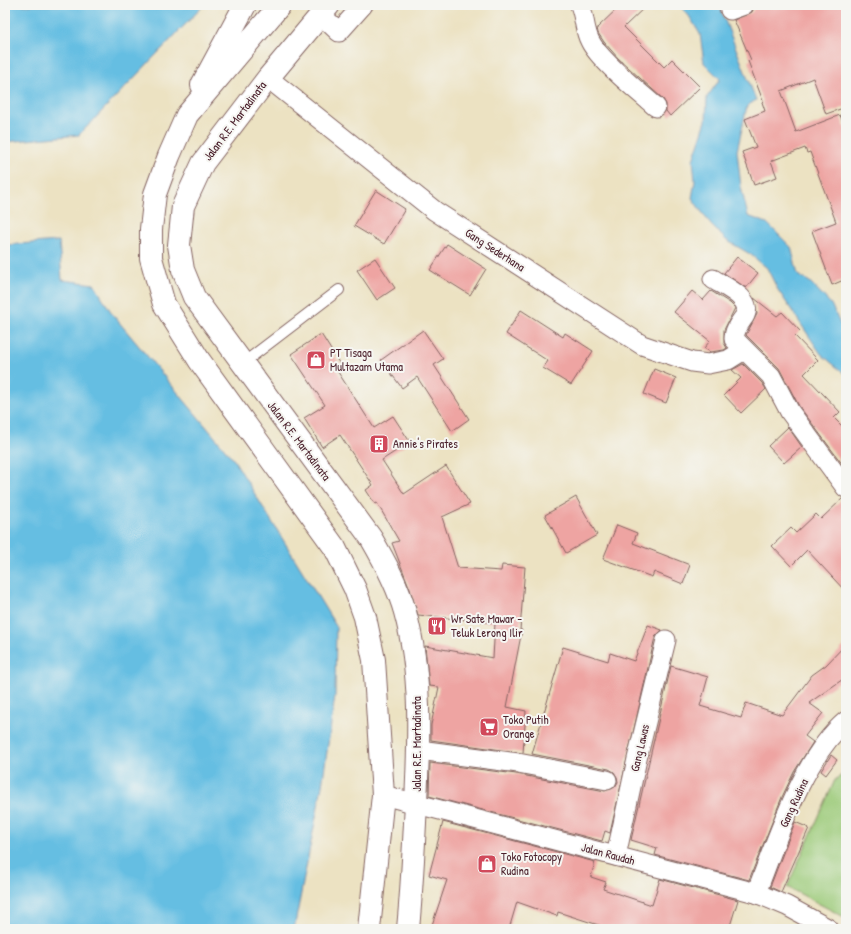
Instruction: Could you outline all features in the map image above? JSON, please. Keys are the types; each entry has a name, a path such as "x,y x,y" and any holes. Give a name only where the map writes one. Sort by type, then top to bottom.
{"highway":[{"path":"245,5 220,49 187,115 169,156 155,194 151,229 151,258 164,304 199,360 335,548 355,589 365,618 374,660 382,795 369,929"},
{"path":"187,115 280,5"},
{"name":"Jalan R.E. Martadinata","path":"325,10 268,78 203,163 183,206 179,246 183,270 194,297 371,538 390,571 405,613 416,672 419,750 412,884 408,929"}],"street":[{"path":"325,10 339,32 363,5"},
{"path":"580,5 590,43 612,67 656,107"},
{"name":"Gang Sederhana","path":"268,78 435,211 642,345 692,362 708,364 728,360 744,350"},
{"path":"713,279 744,300 747,306 747,311 734,332 734,339 771,376 790,412 846,488"},
{"name":"Gang Lawas","path":"616,856 637,759 666,640"},
{"name":"Gang Rudina","path":"756,893 791,803 823,745 846,721"},
{"path":"419,750 518,762 607,780"},
{"name":"Jalan Raudah","path":"382,795 756,893 787,906 804,923 828,929"}],"lane":[{"path":"242,364 339,290"}],"green space":[{"path":"846,772 846,918 787,887 835,780"}],"water":[{"path":"5,5 204,5 79,135 5,142"},
{"path":"679,5 719,5 756,100 747,106 737,151 741,187 748,216 767,223 791,247 798,275 810,282 831,304 846,337 846,375 821,354 778,290 767,268 750,254 726,240 711,225 692,198 695,181 693,160 706,121 707,97 720,79 704,63 700,34 689,16"},
{"path":"59,241 62,280 94,284 113,315 234,460 336,626 335,696 322,786 294,929 5,929 5,245"}],"building":[{"path":"621,5 647,5 624,27 664,67 672,59 700,87 670,116 666,111 666,104 663,99 618,58 598,33 597,28"},
{"path":"755,5 846,5 846,107 826,114 813,78 781,91 796,132 840,115 846,130 846,279 832,285 812,231 836,222 810,152 807,153 805,148 771,161 777,177 754,185 742,152 756,147 745,119 765,111 763,101 748,61 751,60 734,20 752,12"},
{"path":"376,190 405,209 384,244 354,226"},
{"path":"447,244 486,269 470,295 430,270"},
{"path":"737,257 758,273 746,288 724,273"},
{"path":"375,258 395,288 377,300 357,270"},
{"path":"692,291 703,300 711,291 735,308 724,330 724,343 727,348 724,350 710,352 704,348 710,341 674,312"},
{"path":"754,298 777,316 782,312 800,331 795,336 818,360 804,374 840,412 834,418 846,430 846,469 799,406 779,368 746,335 757,314"},
{"path":"521,310 563,337 565,333 593,351 571,385 543,368 548,361 506,334"},
{"path":"423,330 443,359 434,365 469,419 452,431 417,377 402,388 381,360"},
{"path":"321,334 341,366 336,369 374,428 393,416 410,442 382,460 404,494 446,466 470,504 442,517 458,568 501,571 502,565 525,567 520,630 522,630 507,707 526,711 523,753 431,740 431,725 439,687 429,686 425,646 493,658 495,623 418,615 410,589 392,543 399,541 377,503 375,504 366,490 373,485 340,435 322,447 304,418 325,405 291,354"},
{"path":"743,364 766,389 741,413 724,395 741,378 732,370"},
{"path":"654,369 676,378 666,403 644,394"},
{"path":"788,427 802,447 784,463 768,446"},
{"path":"576,497 597,535 566,553 545,515"},
{"path":"843,498 846,499 846,592 807,550 791,566 772,546 791,528 796,533 816,514 821,519"},
{"path":"617,525 637,533 633,543 690,565 683,584 654,572 652,577 603,559"},
{"path":"648,625 662,630 655,637 610,833 605,831 602,841 429,796 430,763 516,774 605,791 615,787 618,782 617,777 614,772 609,769 532,754 563,647 608,661 610,653 634,661"},
{"path":"846,644 846,677 809,703 823,713 805,736 813,742 794,772 782,797 749,880 655,855 657,848 631,840 671,666 708,677 700,706 741,718 746,703 782,715 812,675 826,665"},
{"path":"831,755 837,760 826,775 821,771"},
{"path":"443,822 595,862 591,877 606,882 603,889 652,905 660,879 738,900 729,929 611,929 558,912 557,916 517,902 509,929 444,929 432,925 447,880 429,875"},
{"path":"795,822 809,828 781,892 770,887"}],"place":[{"name":"PT Tisaga Multazam Utama","path":"316,360"},
{"name":"Annie's Pirates","path":"379,444"},
{"name":"Wr Sate Mawar - Teluk Lerong Ilir","path":"437,626"},
{"name":"Toko Putih Orange","path":"489,727"},
{"name":"Toko Fotocopy Rudina","path":"487,864"}]}
